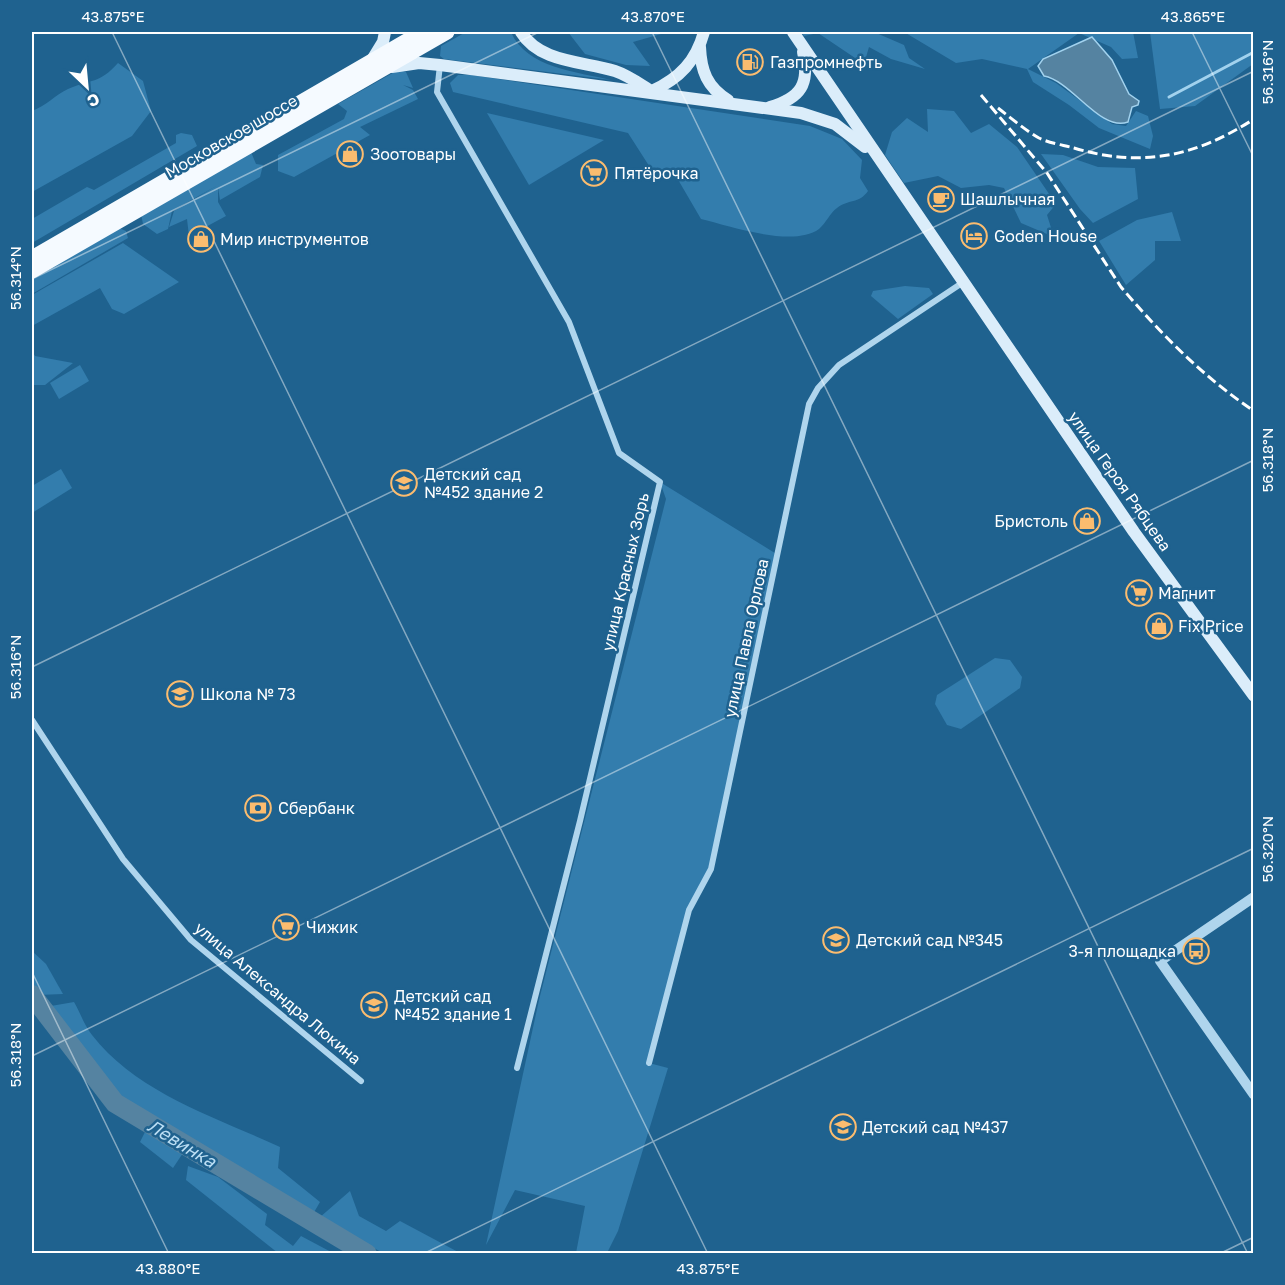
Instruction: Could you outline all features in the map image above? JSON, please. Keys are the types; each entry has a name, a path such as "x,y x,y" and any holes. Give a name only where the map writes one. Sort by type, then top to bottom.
{"main road":[{"path":"385,32 375,66 440,65 651,91 766,108 823,119 851,134 877,158"},
{"name":"Московское шоссе","path":"32,271 375,66 422,32"},
{"name":"Московское шоссе","path":"32,258 375,66 447,32"},
{"path":"521,32 530,43 545,53 615,71 651,91"},
{"path":"704,32 700,46 700,62 709,84 734,103"},
{"path":"793,32 877,158"},
{"path":"766,108 795,97 803,85 807,68 802,44"},
{"path":"651,91 681,73 700,46"},
{"name":"улица Героя Рябцева","path":"877,158 1134,532 1254,696"}],"street":[{"name":"улица Красных Зорь","path":"440,65 437,92 569,322 619,453 660,482 580,821 517,1068"},
{"name":"улица Павла Орлова","path":"649,1063 689,910 711,869 809,404 818,388 839,365 962,283"},
{"name":"улица Александра Люкина","path":"32,720 123,859 191,940 362,1081"},
{"path":"1254,897 1160,961 1254,1095"}],"shaded area":[{"path":"466,32 511,32 528,54 541,61 569,71 611,80 444,59 440,56 441,46"},
{"path":"568,32 661,32 661,34 633,42 650,66 626,65 585,54"},
{"path":"801,32 874,32 904,45 909,58 925,69 891,59 869,47 864,64 818,33 804,36"},
{"path":"904,32 1133,32 1138,58 1122,59 1111,47 1079,33 1028,69 1056,83 1112,124 1126,126 1136,111 1148,116 1153,136 1150,149 1099,128 1033,82 1027,69 982,59 956,63"},
{"path":"1150,32 1253,32 1253,64 1195,106 1160,109"},
{"path":"1092,37 1112,60 1129,94 1139,101 1138,105 1132,107 1128,122 1118,123 1107,120 1065,87 1044,76 1038,66 1043,59"},
{"path":"118,63 143,81 151,111 132,136 32,192 32,111 68,89 100,78"},
{"path":"398,70 406,72 413,88 403,85 413,90 418,99 360,127 370,135 294,177 278,171 278,155 344,119 347,111 338,104"},
{"path":"458,75 471,75 810,126 842,139 862,160 860,178 868,191 861,198 837,208 819,229 808,234 778,236 761,234 701,219 673,171 661,175 653,172 628,133 453,92 450,83"},
{"path":"927,109 954,111 971,133 989,124 1017,147 1056,204 1047,215 1054,237 1021,223 1004,188 989,185 961,188 938,176 904,183 885,155 892,132 907,118 928,132"},
{"path":"487,113 604,140 529,185"},
{"path":"181,133 192,135 197,146 32,243 32,219 87,187 94,190 176,143 176,135"},
{"path":"251,152 256,164 263,165 260,177 220,200 218,187 218,202 226,216 189,236 187,219 169,227 174,211 218,185 172,211 168,229 157,234 143,224 141,214"},
{"path":"1041,154 1063,155 1098,167 1135,168 1138,199 1093,223 1080,209"},
{"path":"1172,212 1181,241 1155,241 1155,260 1126,285 1099,241 1137,220"},
{"path":"119,228 126,231 128,238 32,294 32,278"},
{"path":"123,243 179,282 124,314 112,309 100,288 32,326 32,295"},
{"path":"905,286 929,288 933,294 898,319 871,296 873,291"},
{"path":"32,351 35,356 73,363 45,385 33,385 32,393"},
{"path":"80,365 89,381 59,399 50,383"},
{"path":"61,469 72,488 32,513 32,486"},
{"path":"660,482 778,555 711,869 689,910 649,1063 668,1068 618,1231 607,1253 576,1253 585,1206 515,1190 486,1245 539,1000 666,499"},
{"path":"995,658 1010,660 1022,677 1020,688 961,729 947,725 935,704 937,695"},
{"path":"32,951 46,964 63,994 38,995 32,988"},
{"path":"74,1002 92,1035 131,1073 178,1102 280,1147 278,1168 320,1202 313,1214 118,1100 55,1015 51,1006"},
{"path":"147,1128 183,1153 173,1168 140,1142"},
{"path":"188,1166 218,1177 267,1214 265,1225 293,1246 301,1236 333,1253 278,1253 186,1180"},
{"path":"350,1191 359,1216 386,1231 400,1221 460,1253 383,1253 319,1218"}],"waterway":[{"path":"1169,97 1254,52"},
{"name":"Левинка","path":"32,995 115,1103 367,1254"}],"railway":[{"path":"981,95 1047,173 1121,287 1183,354 1217,384 1254,411"},
{"path":"998,108 1043,140 1099,154 1145,158 1189,150 1232,132 1254,119"}],"place":[{"name":"Газпромнефть","path":"750,62"},
{"name":"Зоотовары","path":"350,154"},
{"name":"Пятёрочка","path":"594,173"},
{"name":"Шашлычная","path":"941,199"},
{"name":"Goden House","path":"974,236"},
{"name":"Мир инструментов","path":"201,239"},
{"name":"Детский сад №452 здание 2","path":"404,483"},
{"name":"Бристоль","path":"1087,521"},
{"name":"Магнит","path":"1139,593"},
{"name":"Fix Price","path":"1159,626"},
{"name":"Школа № 73","path":"180,694"},
{"name":"Сбербанк","path":"258,808"},
{"name":"Чижик","path":"286,927"},
{"name":"Детский сад №345","path":"836,940"},
{"name":"3-я площадка","path":"1196,951"},
{"name":"Детский сад №452 здание 1","path":"374,1005"},
{"name":"Детский сад №437","path":"843,1127"}]}
